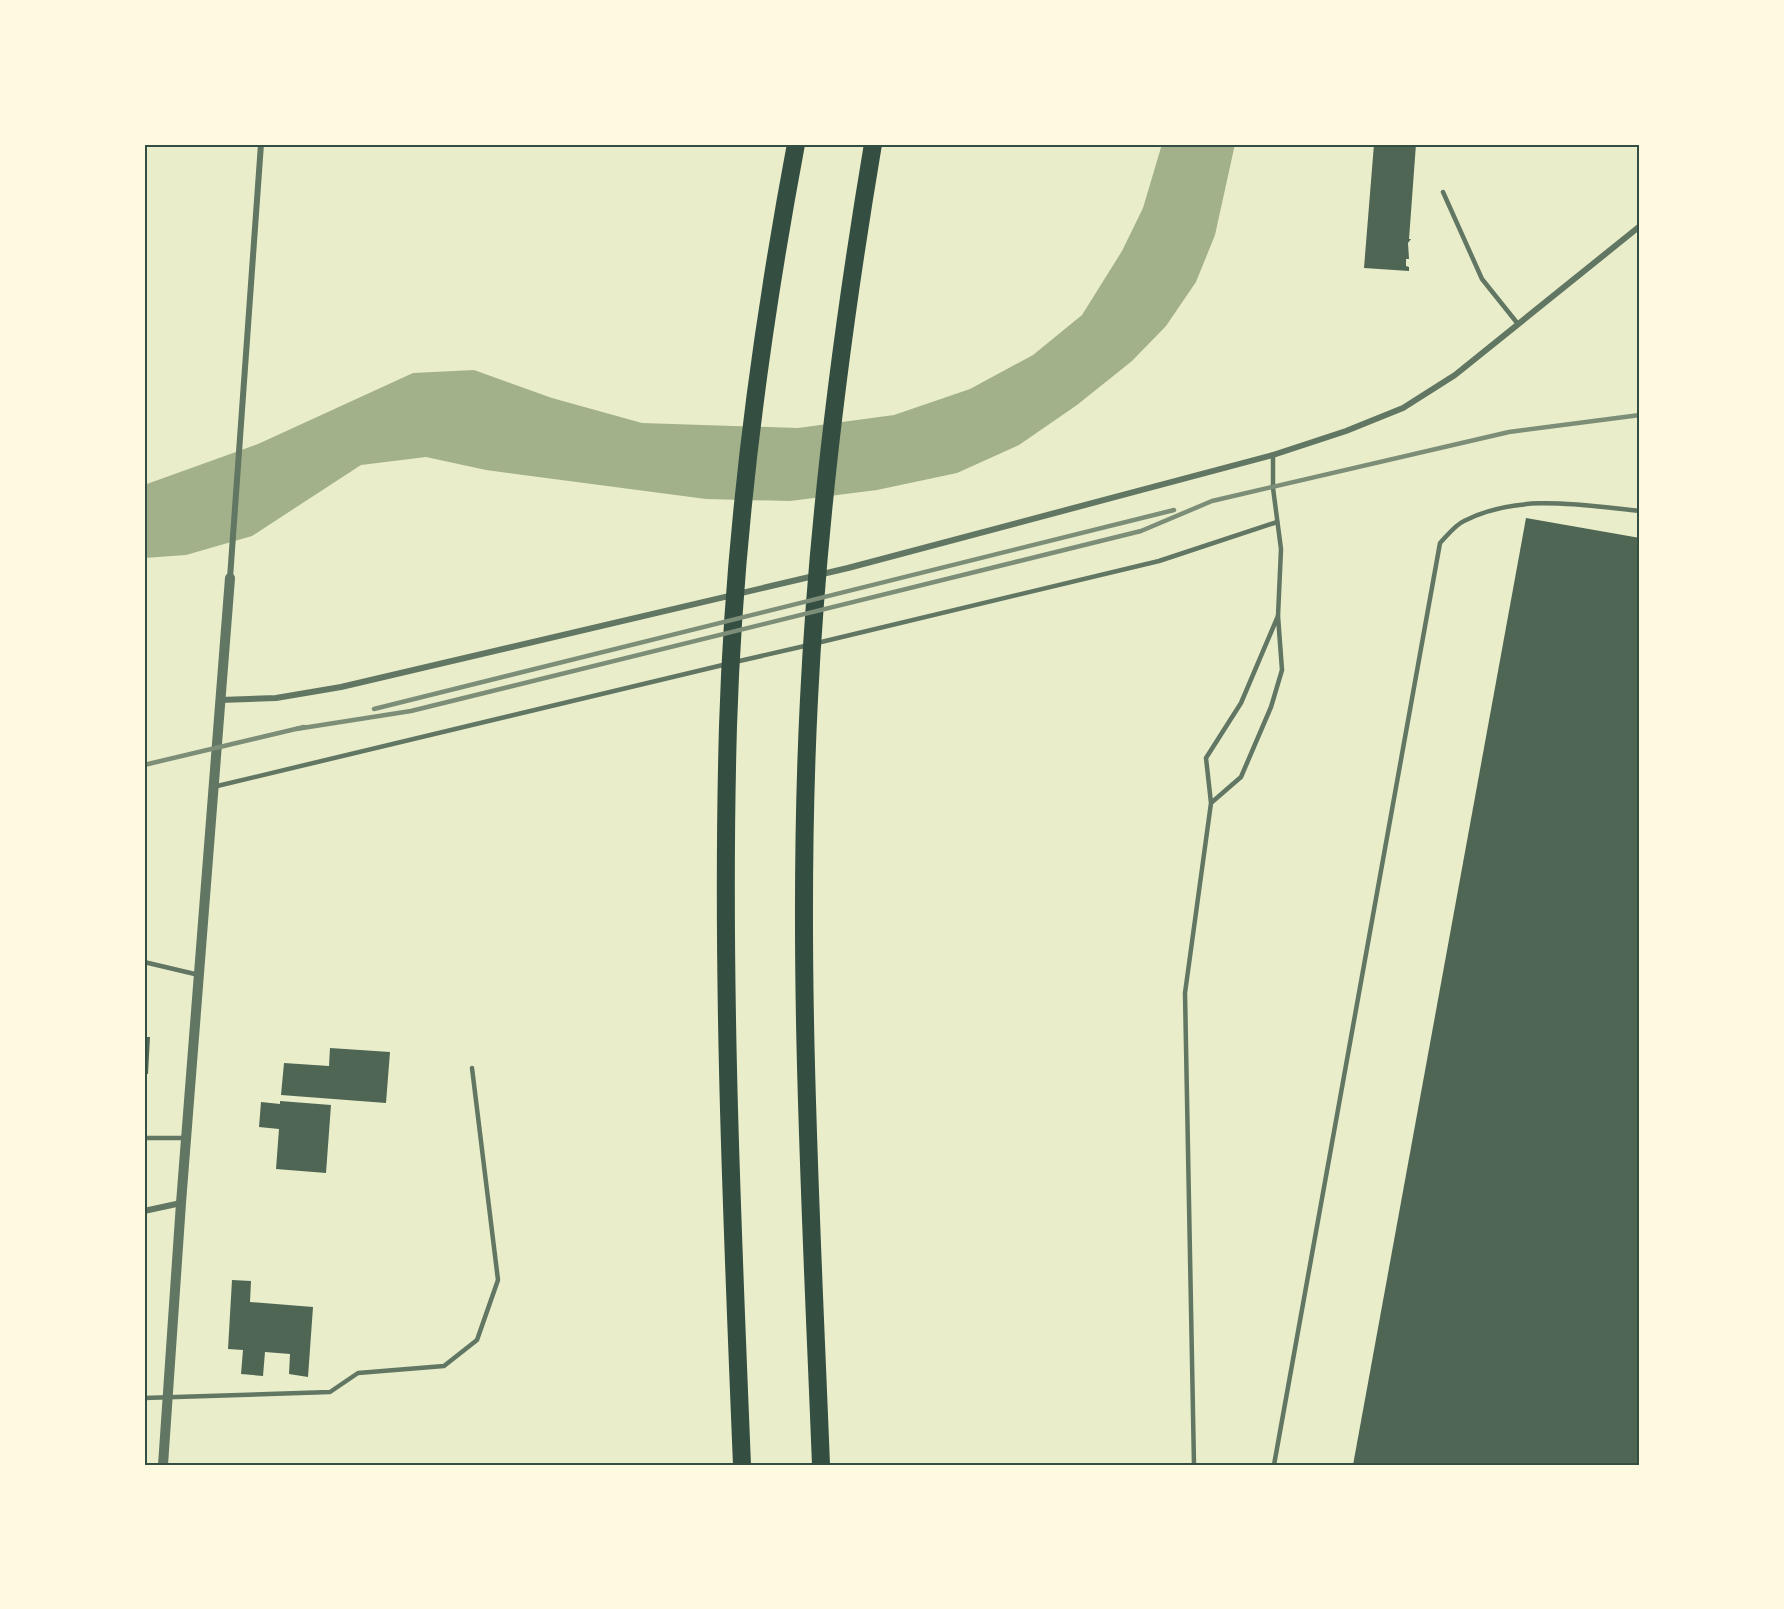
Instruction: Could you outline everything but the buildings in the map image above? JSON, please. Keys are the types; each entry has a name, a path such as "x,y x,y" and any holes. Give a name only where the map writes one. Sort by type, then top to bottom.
{"highway":[{"path":"742,1465 727,1077 728,724 742,527 774,263 796,144"},
{"path":"821,1465 806,1082 809,703 820,532 856,243 873,144"}],"street":[{"path":"163,1465 261,144"},
{"path":"220,700 276,699 341,687 848,567 1273,455 1403,408 1455,375 1640,226"},
{"path":"144,1211 181,1203"}],"lane":[{"path":"1443,192 1482,279 1518,324"},
{"path":"1212,803 1241,777 1265,725 1282,670 1278,616 1281,549 1273,488 1273,455"},
{"path":"1274,1465 1440,543 1462,521 1509,505 1544,502 1640,511"},
{"path":"213,787 1159,561 1277,522"},
{"path":"1194,1465 1185,993 1212,803 1206,758 1241,703 1278,616"},
{"path":"144,962 199,975"},
{"path":"144,1398 330,1392 358,1373 444,1366 477,1340 498,1280 472,1068"},
{"path":"144,1138 186,1138"}],"shaded area":[{"path":"1162,144 1235,144 1215,235 1196,282 1166,326 1132,361 1077,405 1019,445 957,473 877,490 790,501 706,499 486,470 426,457 361,465 252,536 186,555 144,558 144,485 258,444 413,373 474,370 552,398 642,423 798,428 894,415 970,389 1033,355 1082,315 1122,251 1143,208"}],"railway":[{"path":"296,729 411,711 1141,531 1212,501 1509,432 1640,415"},
{"path":"374,709 1174,510"},
{"path":"144,765 304,727"}]}
